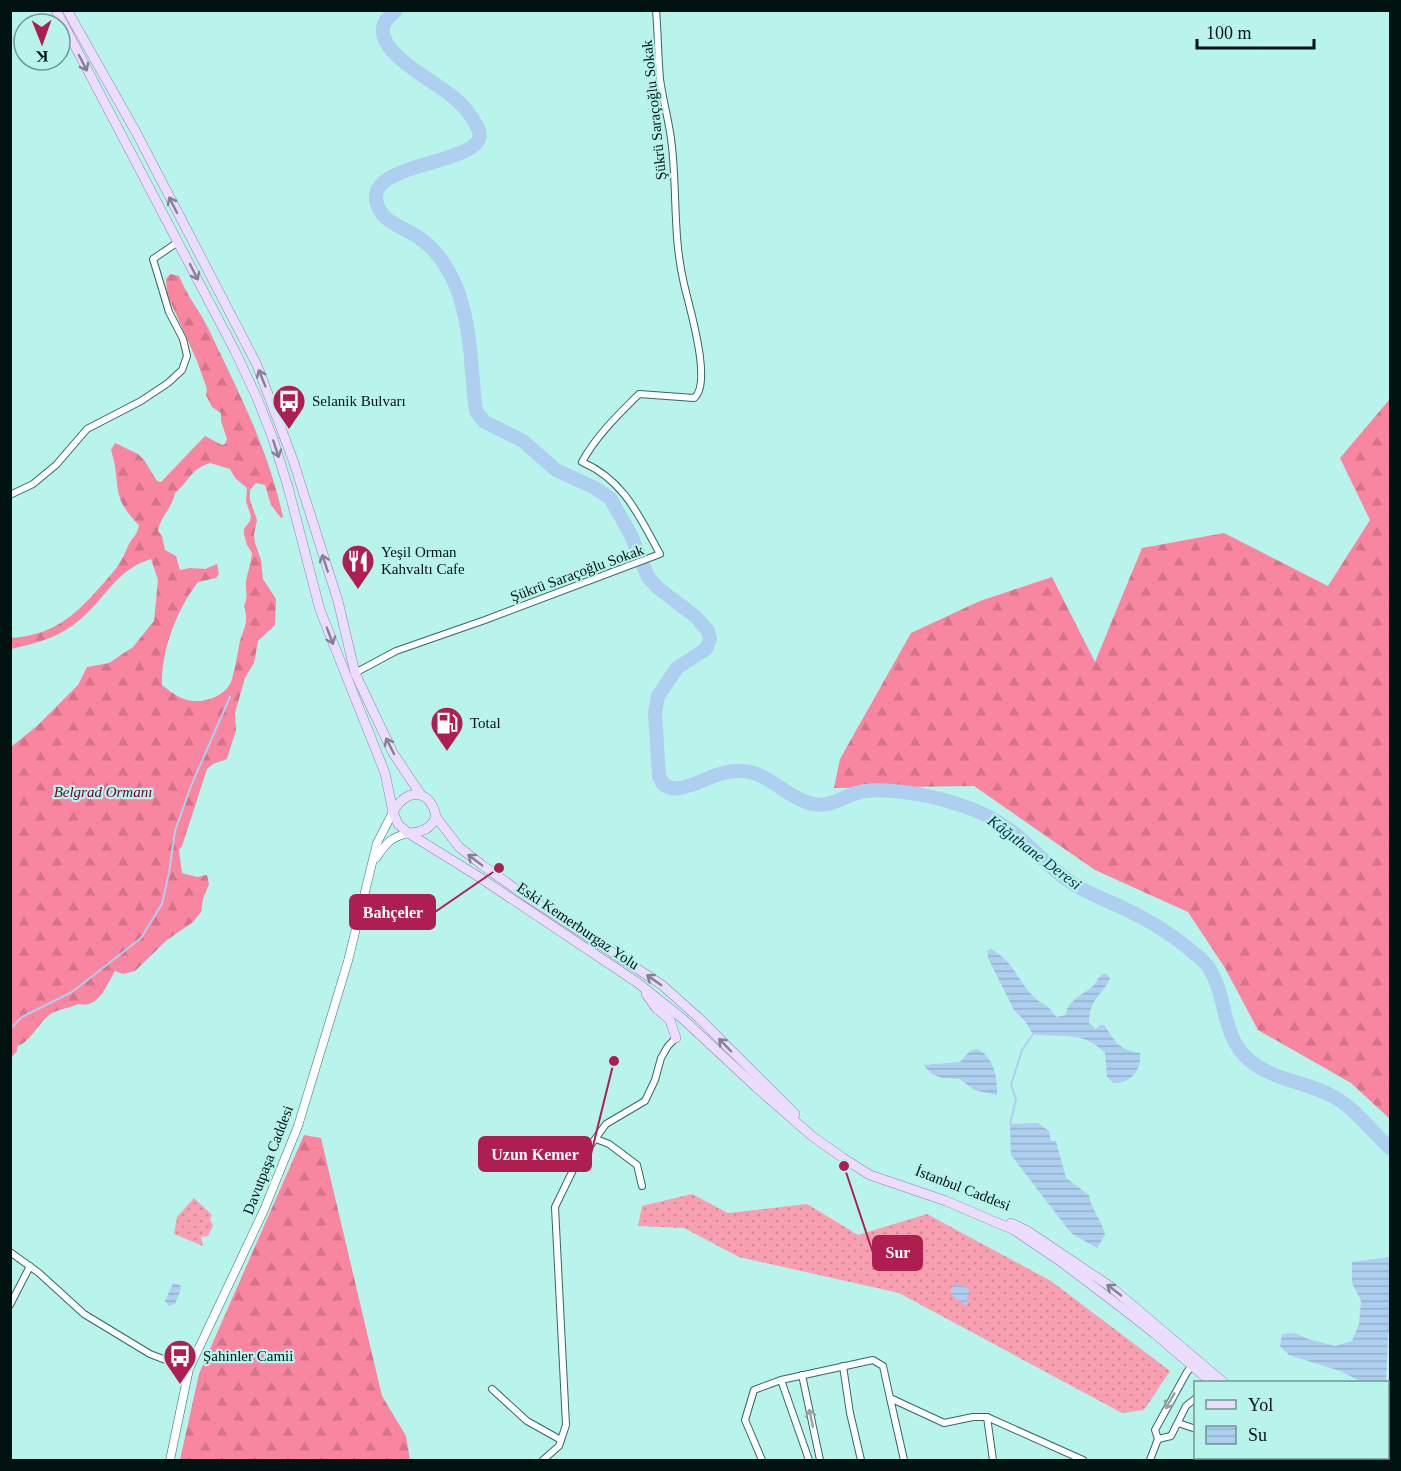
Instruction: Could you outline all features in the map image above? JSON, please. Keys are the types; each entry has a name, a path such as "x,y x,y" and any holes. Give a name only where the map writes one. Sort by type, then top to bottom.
{"main road":[{"path":"56,10 235,351 257,398 288,487 320,610 380,759 398,824 408,833 416,833 429,828 436,817 430,801 421,795 393,753 355,673 338,601 293,460 257,365 136,134 67,10"},
{"path":"393,812 401,799 413,794 421,795"},
{"name":"Eski Kemerburgaz Yolu","path":"436,817 459,848 523,894 662,985 699,1018"},
{"name":"Eski Kemerburgaz Yolu","path":"408,833 476,875 638,983 696,1031"},
{"path":"638,983 656,1008 669,1020 676,1038"},
{"path":"692,1018 699,1018 696,1031 676,1038 687,1022 692,1018"},
{"name":"İstanbul Caddesi","path":"699,1018 756,1077 828,1142 874,1170 970,1205 1025,1234 1111,1287 1195,1363 1220,1381"},
{"name":"İstanbul Caddesi","path":"696,1031 756,1088 812,1136 870,1175 946,1200 1025,1234"},
{"name":"İstanbul Caddesi","path":"1195,1363 1209,1381"}],"street":[{"name":"Şükrü Saraçoğlu Sokak","path":"355,673 396,651 660,554 626,494 604,474 582,462 588,449 639,393 694,398 699,394 701,387 701,357 679,255 672,147 660,79 656,10"},
{"path":"10,495 33,484 56,465 87,429 141,401 168,383 182,370 187,356 183,339 169,312 153,259 178,242"},
{"name":"Davutpaşa Caddesi","path":"170,1461 189,1369 289,1152 348,962 377,843 393,812"},
{"path":"374,862 393,837 408,833"},
{"path":"543,1461 556,1449 566,1425 555,1207 574,1168 606,1124 645,1101 655,1080 661,1058 676,1038"},
{"path":"596,1139 609,1144 637,1165 642,1185"},
{"path":"10,1252 30,1266 84,1314 150,1354 189,1369"},
{"path":"10,1305 30,1266"},
{"path":"762,1461 745,1420 754,1390 782,1380 873,1360 883,1366 904,1461"},
{"path":"1150,1461 1158,1439 1155,1430 1195,1363"},
{"path":"843,1366 850,1413 861,1461"},
{"path":"802,1375 820,1461"},
{"path":"782,1380 809,1461"},
{"path":"492,1389 527,1421 561,1440"},
{"path":"890,1398 944,1423 973,1417 987,1417 1083,1461"},
{"path":"1158,1439 1171,1436 1186,1406 1194,1400"},
{"path":"987,1417 993,1461"},
{"path":"1178,1423 1194,1428"}],"shaded area":[{"path":"692,1194 728,1213 807,1204 858,1235 927,1214 1051,1281 1170,1371 1144,1410 1122,1413 899,1293 739,1257 684,1228 638,1226 642,1206"},
{"path":"194,1198 212,1215 210,1219 213,1226 208,1236 201,1237 203,1246 174,1234 177,1217"}],"green space":[{"name":"Belgrad Ormanı","path":"170,274 179,276 205,323 242,399 261,444 277,492 283,517 281,518 271,505 265,485 256,483 250,490 250,500 257,520 255,543 261,560 263,579 276,599 275,625 258,641 254,663 245,678 235,713 236,730 227,759 207,769 179,850 182,873 197,877 207,875 209,884 201,912 193,922 167,940 135,971 123,974 115,971 97,1000 50,1014 29,1038 17,1046 17,1051 11,1058 11,747 38,725 78,685 87,667 109,663 133,647 154,621 158,580 151,559 122,575 85,615 68,629 42,641 11,649 11,638 39,633 71,616 114,572 136,533 139,525 124,506 118,489 111,450 115,443 138,454 157,481 161,482 205,436 222,445 227,439 221,413 212,407 206,395 207,389 197,361 167,294 166,279","holes":["210,463 230,469 235,478 247,488 246,501 251,516 244,529 247,545 252,553 246,581 247,596 244,606 246,623 228,687 209,699 188,700 175,695 162,685 167,645 177,617 198,582 216,578 219,574 217,564 205,569 180,570 176,556 165,550 162,536 158,531 175,493 193,473"]},
{"path":"1390,399 1390,1119 1351,1083 1258,1030 1225,968 1188,912 1095,870 974,786 834,788 840,759 911,633 980,601 1052,577 1095,662 1142,548 1224,533 1328,586 1370,520 1340,458"},
{"path":"304,1135 321,1138 382,1396 406,1436 410,1460 180,1460 199,1374"}],"water":[{"path":"991,949 1005,959 1032,995 1050,1009 1056,1017 1066,1015 1072,1002 1092,987 1105,973 1110,978 1091,1008 1089,1023 1096,1029 1104,1025 1122,1047 1140,1053 1139,1065 1134,1075 1125,1081 1113,1083 1107,1077 1105,1053 1096,1045 1071,1036 1033,1034 1014,1010 988,958 987,951"},
{"path":"977,1049 987,1057 994,1069 997,1095 974,1090 960,1079 942,1078 932,1074 923,1065 960,1062 970,1051"},
{"path":"1038,1123 1049,1131 1051,1141 1056,1141 1066,1178 1089,1195 1105,1235 1097,1248 1071,1233 1011,1155 1010,1124"},
{"path":"1390,1257 1390,1327 1386,1381 1360,1381 1340,1371 1289,1355 1280,1346 1282,1334 1295,1333 1335,1346 1352,1341 1359,1324 1361,1301 1352,1283 1352,1262"},
{"path":"173,1283 180,1285 181,1289 175,1304 169,1306 165,1301"},
{"path":"958,1284 970,1291 967,1306 951,1295 951,1287"}],"waterway":[{"name":"Kâğıthane Deresi","path":"396,10 386,20 383,28 384,38 390,47 409,66 456,99 478,128 478,140 469,149 393,176 380,186 376,199 378,207 386,218 418,237 434,250 452,278 462,304 468,331 477,413 485,422 523,441 556,470 595,488 610,498 631,535 648,577 658,588 696,617 708,631 710,639 706,649 677,668 658,696 655,713 659,776 663,783 669,787 684,787 720,774 750,772 768,779 800,800 817,805 831,803 865,791 886,790 944,800 990,817 1014,833 1072,883 1122,907 1177,939 1207,965 1214,976 1228,1026 1239,1049 1248,1059 1268,1072 1312,1087 1342,1102 1390,1148"},
{"path":"10,1029 22,1017 72,992 141,938 162,904 175,831 191,786 230,697"},
{"path":"1010,1124 1016,1099 1011,1085 1022,1050 1033,1034"}],"place":[{"name":"Selanik Bulvarı","path":"289,430"},
{"name":"Yeşil Orman Kahvaltı Cafe","path":"358,590"},
{"name":"Total","path":"447,752"},
{"name":"Bahçeler","path":"499,868"},
{"name":"Uzun Kemer","path":"614,1061"},
{"name":"Sur","path":"844,1166"},
{"name":"Şahinler Camii","path":"180,1385"}]}
